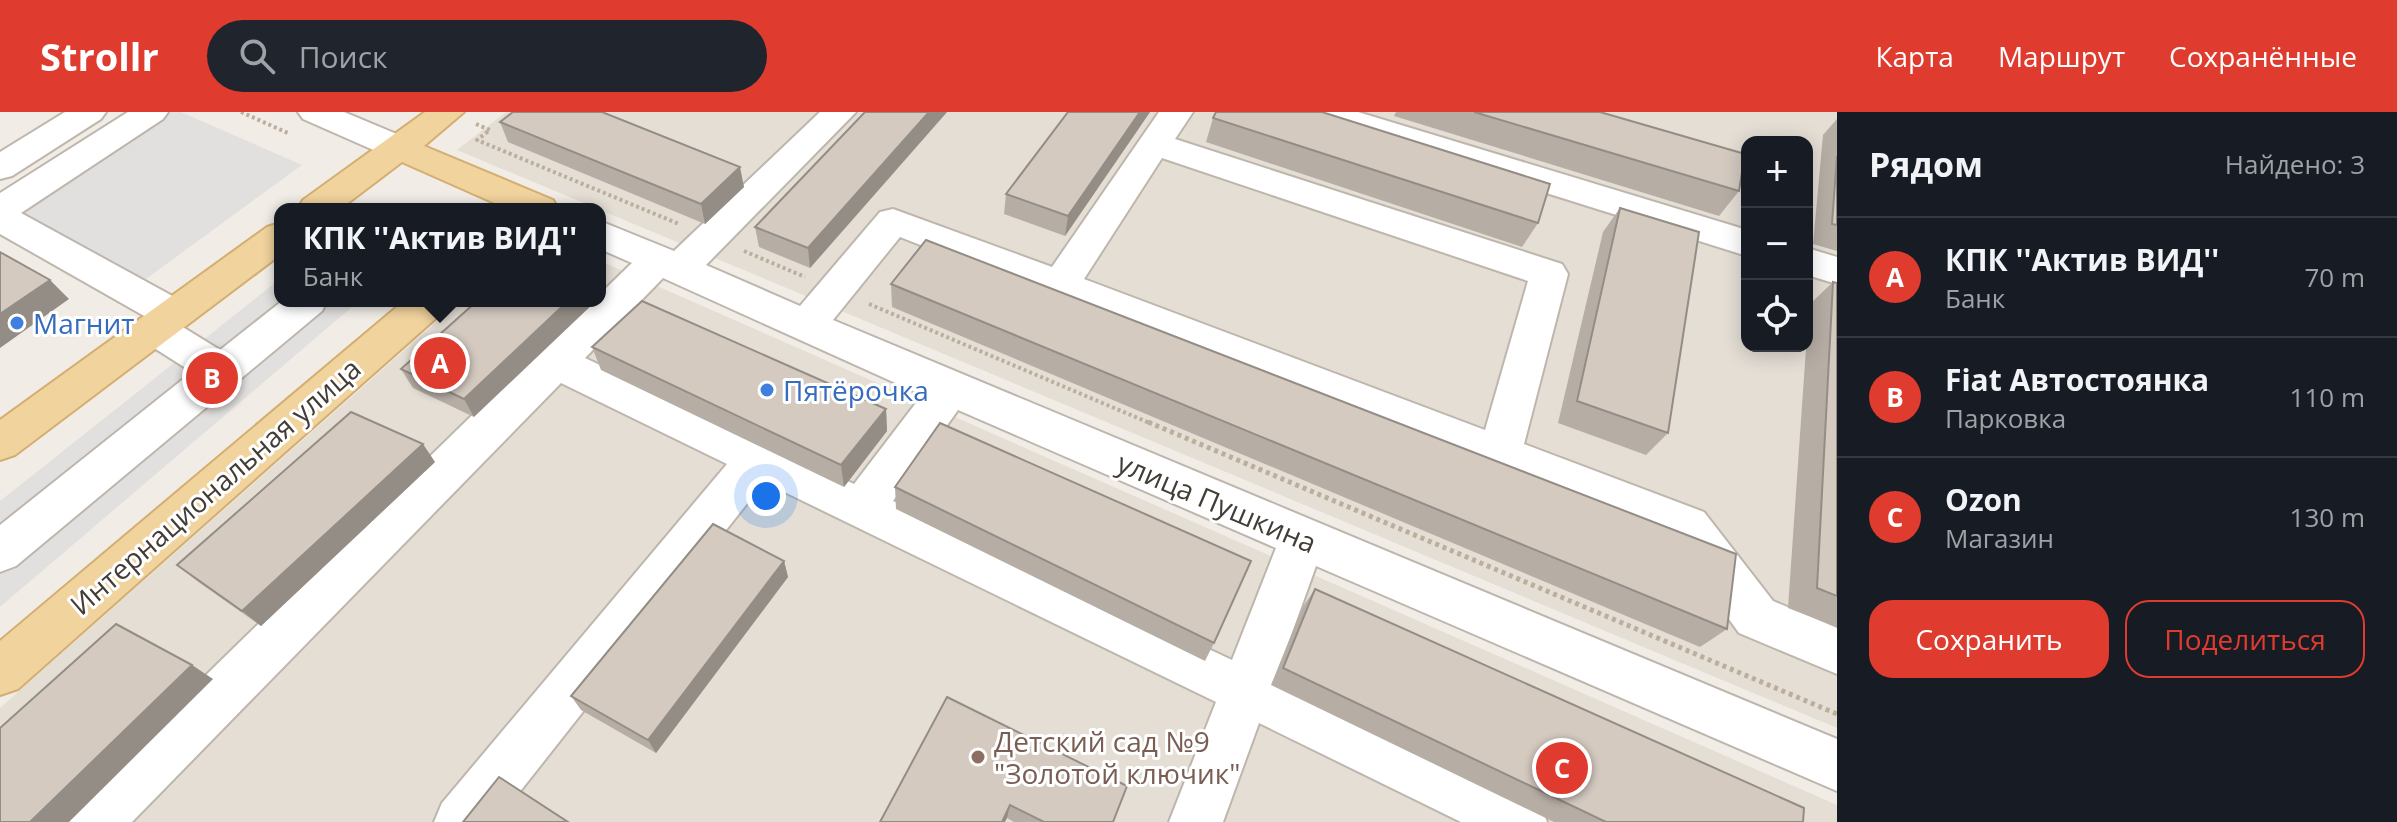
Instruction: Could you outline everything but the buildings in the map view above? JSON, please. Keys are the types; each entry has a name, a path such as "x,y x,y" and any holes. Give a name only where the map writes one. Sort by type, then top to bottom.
{"main road":[{"path":"324,203 399,148 461,118"},
{"path":"399,148 527,203"},
{"path":"0,443 274,240"},
{"name":"Интернациональная улица","path":"0,672 423,307"}],"street":[{"path":"30,112 77,120"},
{"path":"0,210 151,112"},
{"path":"94,822 553,361 668,264 711,237 755,173 839,112"},
{"path":"1060,285 1176,112"},
{"path":"1342,115 1741,241"},
{"path":"0,168 77,120"},
{"path":"304,124 399,148"},
{"path":"1155,144 1549,274 1500,453"},
{"path":"0,218 164,322 222,371"},
{"path":"806,326 893,221 1688,526 1756,617 1837,651"},
{"name":"улица Пушкина","path":"606,237 950,389 1837,765"},
{"path":"1813,263 1837,271"},
{"path":"0,552 301,307"},
{"path":"553,361 759,456 1520,822"},
{"path":"863,507 950,389"},
{"path":"461,822 759,456"},
{"path":"1196,822 1303,538"}],"path":[{"path":"241,112 304,124"},
{"path":"461,118 490,130 477,140 1837,714"}],"shaded area":[{"path":"136,112 181,112 302,165 120,298 0,237 0,198"},
{"path":"506,112 1837,112 1837,728 606,212 606,203 584,203 457,150"},
{"path":"606,264 1837,805 1837,822 0,822 0,708 453,307 606,307"},
{"path":"274,284 274,307 352,307 0,607 0,501"}],"place":[{"name":"Магнит","path":"17,323"},
{"name":"КПК ''Актив ВИД''","path":"440,363"},
{"name":"Fiat Автостоянка","path":"212,378"},
{"name":"Пятёрочка","path":"767,390"},
{"name":"Детский сад №9 \"Золотой ключик\"","path":"978,757"},
{"name":"Ozon","path":"1562,768"}]}
